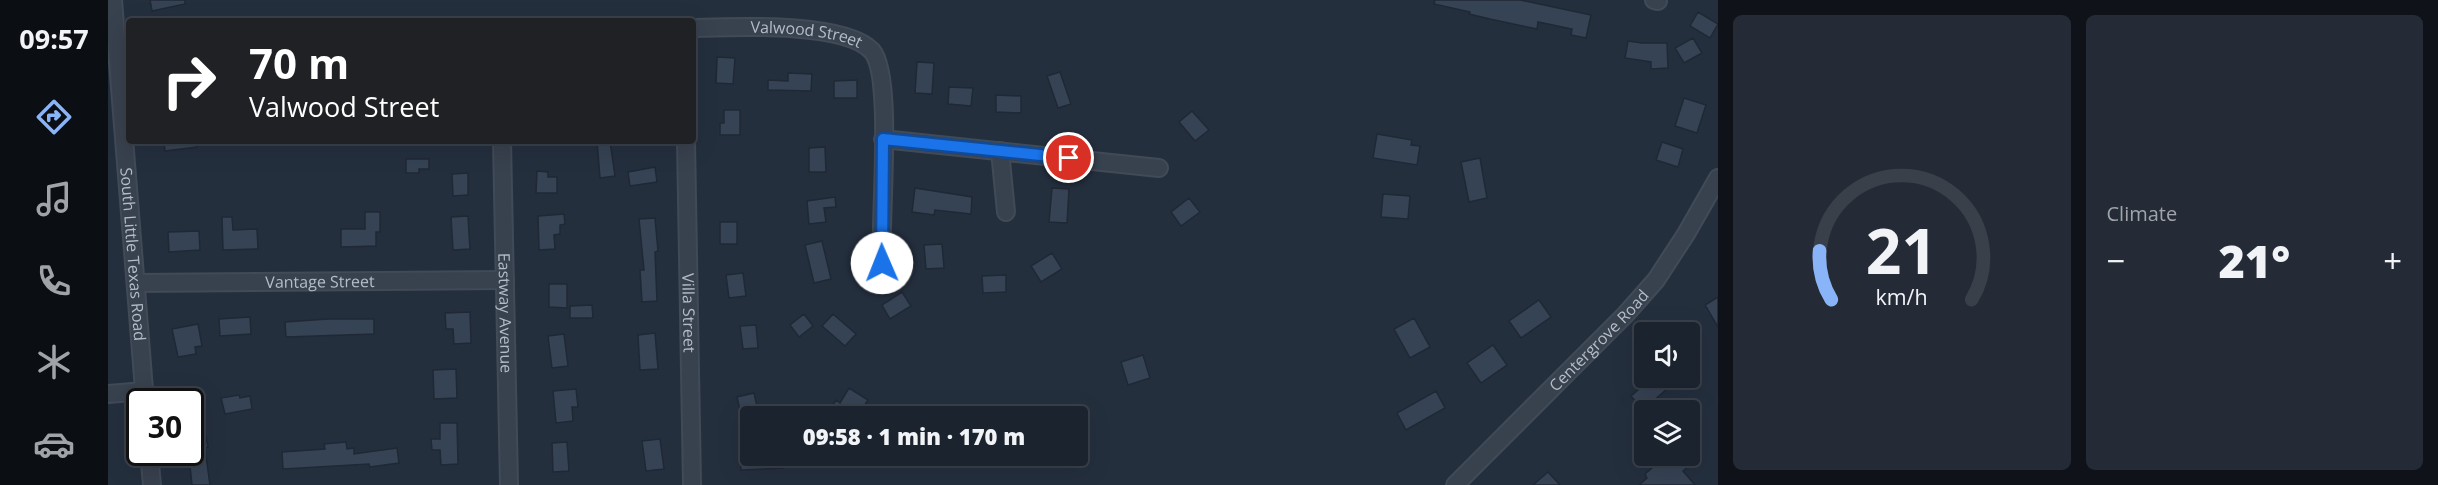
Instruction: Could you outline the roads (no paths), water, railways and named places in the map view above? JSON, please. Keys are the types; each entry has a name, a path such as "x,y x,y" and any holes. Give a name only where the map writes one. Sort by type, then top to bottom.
{"street":[{"name":"South Little Texas Road","path":"113,0 123,41 126,97"},
{"name":"Valwood Street","path":"696,28 765,26 834,34 867,46 873,52 881,69 882,263"},
{"path":"883,139 1159,168"},
{"name":"South Little Texas Road","path":"129,144 144,388"},
{"name":"Eastway Avenue","path":"502,144 508,485"},
{"name":"Villa Street","path":"686,144 692,485"},
{"path":"1000,151 1006,212"},
{"name":"Centergrove Road","path":"1455,485 1625,315 1656,280 1718,178"},
{"name":"Vantage Street","path":"136,283 505,280"},
{"path":"108,394 126,395"},
{"path":"150,466 152,485"}]}
